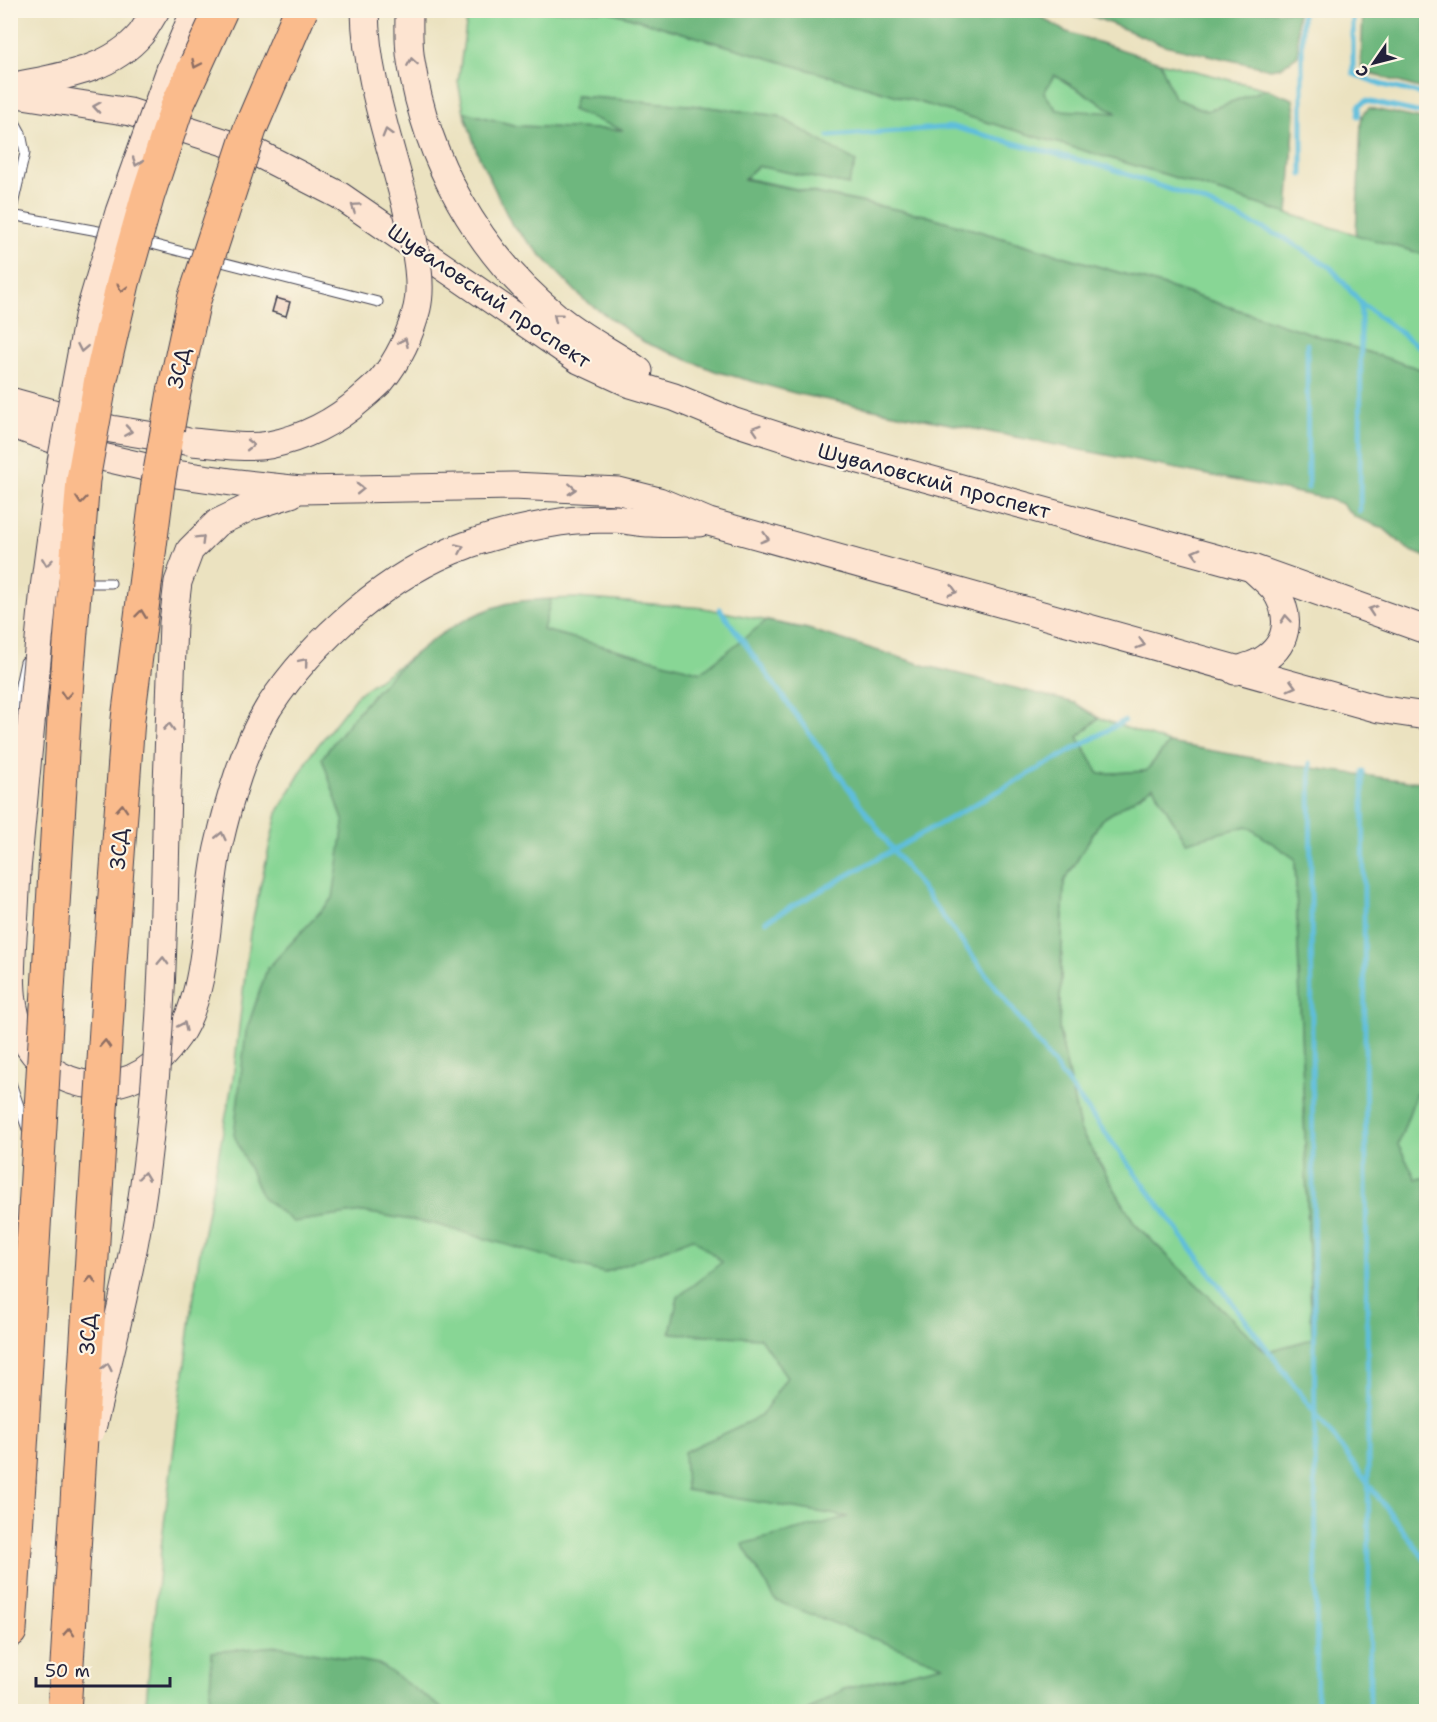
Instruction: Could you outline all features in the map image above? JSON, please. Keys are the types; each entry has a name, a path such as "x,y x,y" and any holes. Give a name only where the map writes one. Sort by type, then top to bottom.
{"highway":[{"path":"10,1631 63,730 83,480 100,379 123,283 148,195 178,104 221,10"},
{"name":"ЗСД","path":"64,1712 110,963 128,719 158,483 174,392 194,300 250,129 301,10"}],"main road":[{"path":"10,87 74,74 111,59 140,34 156,10"},
{"path":"195,10 171,67 123,201 88,317 61,462 44,588 17,870 11,974 12,1006 21,1033 35,1057 57,1076 83,1084 112,1085 134,1079 159,1061 180,1033 195,999 215,861 226,814 244,757 269,708 299,667 343,622 409,572 465,545 513,531 573,521 614,519 650,523 709,522"},
{"path":"10,401 111,429 192,442 267,445 309,434 347,411 382,380 404,345 418,306 418,262 365,39 365,10"},
{"path":"409,10 411,59 424,120 447,180 481,237 516,279 555,315 588,341 636,369 674,397"},
{"name":"Шуваловский проспект","path":"10,93 130,112 255,152 339,195 579,360 630,384 674,397 732,421 812,447 1252,568 1426,630"},
{"path":"10,422 102,457 176,474 301,490 513,486 619,491 659,501 709,522 1235,671 1379,710 1426,716"},
{"path":"78,1486 119,1317 140,1212 153,1098 163,963 173,623 178,582 190,550 217,524 250,507 301,490"},
{"name":"Шуваловский проспект","path":"1235,671 1259,662 1276,649 1287,629 1285,609 1273,589 1252,568"},
{"path":"10,1407 19,1482"}],"lane":[{"path":"10,113 21,133 25,153 11,216 100,231 272,279 378,302"},
{"path":"68,595 88,583 111,583"},
{"path":"10,758 20,685 28,648 52,610"},
{"path":"10,1080 28,1132"}],"green space":[{"path":"468,11 608,11 1167,175 1426,255 1426,371 1168,287 924,215 744,178 758,166 848,185 779,116 700,106 576,96 625,130 517,126 464,112 458,82"},
{"path":"608,11 1032,11 1064,31 1160,62 1174,98 1207,111 1266,89 1293,99 1295,113 1288,214 1167,175","holes":["1054,75 1116,113 1057,110 1044,93"]},
{"path":"1079,11 1297,11 1298,55 1281,67 1270,69 1164,45"},
{"path":"1363,11 1426,11 1426,90 1365,72 1361,64"},
{"path":"1160,62 1266,89 1207,111 1174,98"},
{"path":"1054,75 1117,113 1057,111 1044,93"},
{"path":"576,96 700,106 779,116 856,162 848,185 758,166 744,179 924,215 1168,287 1426,371 1426,557 1409,550 1383,528 1355,517 1342,504 1329,499 798,394 715,371 644,342 583,299 512,225 477,152 464,112 517,126 623,130 572,110"},
{"path":"1369,108 1426,120 1426,255 1356,235 1361,123 1362,115"},
{"path":"576,598 704,608 808,629 918,827 632,1049 1120,1712 145,1712 162,1539 199,1257 233,1079 250,932 277,813 312,753 359,693 414,655 461,710 701,672 542,630 551,599"},
{"path":"551,599 543,630 701,672 766,621 808,629 927,666 1075,703 1099,718 1078,737 1099,774 1146,771 1169,743 1298,766 1426,782 1426,1097 1416,1094 1398,1145 1416,1179 1426,1178 1426,1711 806,1711 844,1689 943,1665 776,1601 742,1544 848,1517 686,1490 684,1452 761,1416 787,1377 760,1338 670,1333 678,1297 722,1262 693,1238 604,1273 434,1224 363,1212 293,1222 262,1197 234,1135 246,1032 267,969 333,898 344,823 322,758 380,687 401,666 450,628 477,614 505,604","holes":["1153,787 1186,842 1247,826 1295,859 1312,1339 1266,1352 1135,1224 1080,1130 1059,1030 1064,882 1101,820"]},
{"path":"1099,718 1169,743 1146,771 1099,774 1078,737"},
{"path":"1153,786 1186,842 1247,826 1295,858 1312,1339 1266,1352 1135,1224 1080,1130 1059,1030 1064,882 1101,820"},
{"path":"1416,1093 1426,1097 1426,1178 1416,1179 1398,1145"},
{"path":"278,1646 379,1664 446,1711 209,1711 212,1652"}],"building":[{"path":"276,298 290,302 286,316 272,312"}],"waterway":[{"path":"1302,10 1302,175"},
{"path":"1353,10 1353,74 1383,85 1426,95"},
{"path":"1358,116 1359,106 1366,101 1426,114"},
{"path":"829,136 953,127 1109,168 1202,201 1284,238 1331,268 1361,303 1426,352"},
{"path":"1360,512 1361,303"},
{"path":"1307,344 1308,488"},
{"path":"720,609 893,850 1426,1561"},
{"path":"766,921 1124,721"},
{"path":"1310,763 1317,1712"},
{"path":"1363,771 1370,1712"}]}
